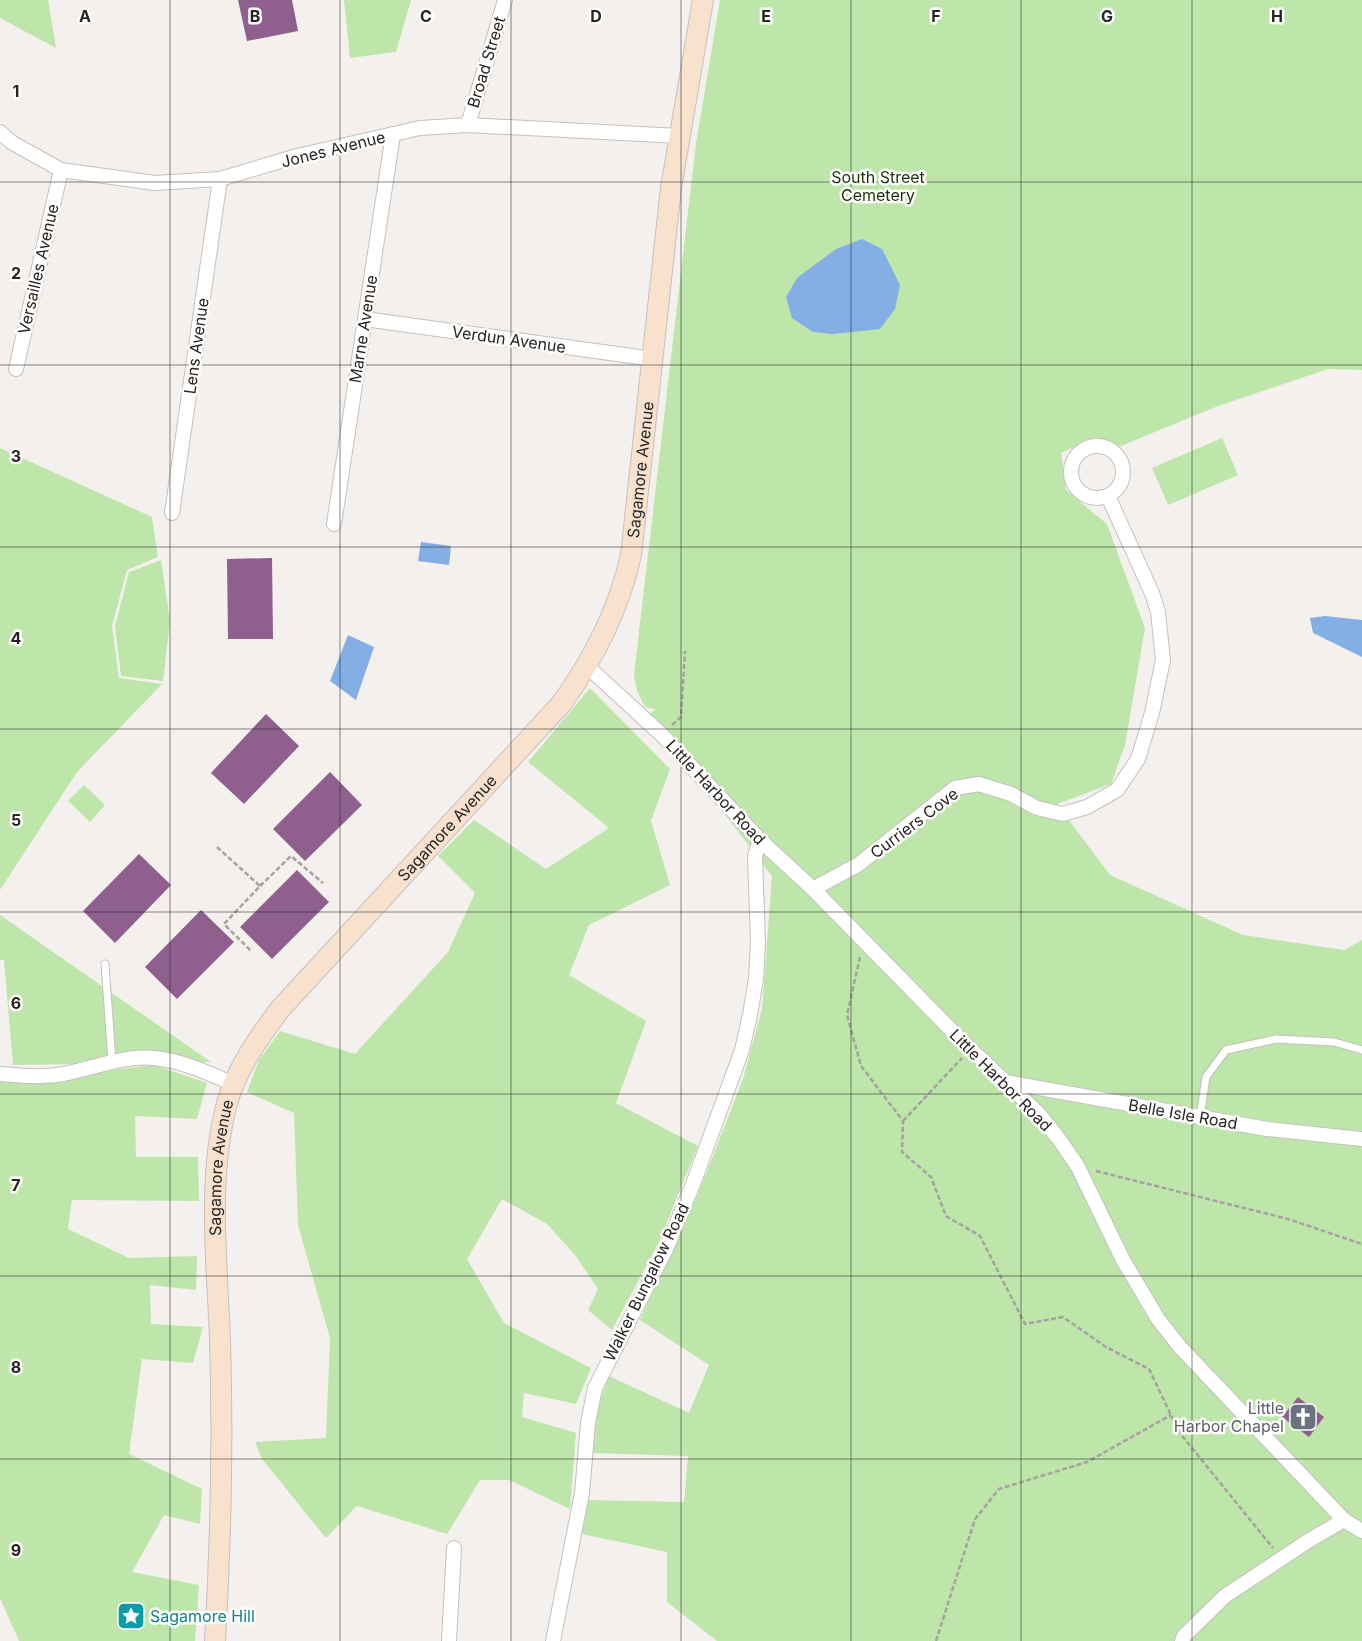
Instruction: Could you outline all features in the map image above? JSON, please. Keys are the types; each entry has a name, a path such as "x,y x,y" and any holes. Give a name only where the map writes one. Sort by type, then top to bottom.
{"main road":[{"name":"Sagamore Avenue","path":"215,1641 222,1487 217,1166 220,1130 234,1084 259,1038 281,1008 543,725 588,667 616,607 631,555 679,136 703,0"}],"street":[{"name":"Broad Street","path":"468,125 505,0"},
{"name":"Jones Avenue","path":"0,132 10,142 61,170 155,183 220,179 297,156 420,128 468,125 679,136"},
{"name":"Marne Avenue","path":"334,524 393,134"},
{"name":"Versailles Avenue","path":"16,369 61,170"},
{"name":"Lens Avenue","path":"172,513 220,179"},
{"name":"Verdun Avenue","path":"365,319 652,359"},
{"name":"Curriers Cove","path":"813,889 859,864 955,788 979,784 1011,794 1037,808 1063,814 1087,807 1117,790 1138,759 1152,713 1163,660 1158,612 1152,593 1108,496"},
{"name":"Little Harbor Road","path":"588,667 662,735 760,840 813,889 1043,1120 1078,1167 1119,1252 1158,1319 1204,1374 1256,1426 1344,1520 1362,1531"},
{"name":"Walker Bungalow Road","path":"553,1641 582,1494 588,1423 595,1388 666,1249 694,1184 742,1050 756,979 758,943 755,856 760,840"},
{"path":"0,1074 40,1077 68,1073 112,1061 154,1058 193,1066 234,1084"},
{"name":"Belle Isle Road","path":"1006,1082 1267,1129 1362,1139"},
{"path":"1182,1641 1184,1636 1225,1596 1344,1520"},
{"path":"448,1641 454,1548"}],"lane":[{"path":"105,964 112,1061"},
{"path":"1200,1117 1206,1076 1226,1050 1276,1039 1334,1042 1362,1050"}],"path":[{"path":"662,735 681,716 685,651"},
{"path":"217,847 260,886"},
{"path":"252,952 224,924 260,886 291,856 323,883"},
{"path":"863,941 847,1015 861,1066 903,1120 902,1152 931,1177 946,1216 980,1236 1025,1324 1062,1317 1106,1347 1149,1369 1179,1432 1266,1542 1283,1558"},
{"path":"903,1120 971,1049"},
{"path":"1078,1167 1288,1219 1362,1244"},
{"path":"936,1641 975,1519 999,1489 1087,1462 1171,1415"}],"green space":[{"path":"0,0 48,0 56,48 0,18"},
{"path":"344,0 411,0 396,52 350,58"},
{"name":"South Street Cemetery","path":"720,0 1362,0 1362,370 1328,369 1218,406 1121,446 1096,437 1061,453 1066,490 1107,524 1145,628 1125,745 1111,784 1057,804 1110,875 1243,935 1344,950 1362,940 1362,1641 717,1641 667,1602 667,1552 582,1534 586,1500 684,1502 688,1456 593,1453 598,1406 609,1376 689,1413 709,1365 640,1320 700,1189 743,1079 762,1009 772,876 649,715 655,709 645,707 637,691 634,675 696,143"},
{"path":"1222,438 1238,475 1168,505 1152,468"},
{"path":"0,448 152,517 158,557 127,570 112,626 119,678 162,684 77,772 0,890"},
{"path":"161,560 170,621 163,681 121,676 115,626 129,572"},
{"path":"590,688 670,769 651,821 670,885 589,925 569,975 646,1021 616,1103 698,1146 658,1244 612,1330 588,1310 598,1289 575,1255 547,1224 502,1199 467,1259 504,1323 591,1368 576,1404 524,1393 522,1417 576,1433 570,1509 509,1480 480,1480 447,1534 357,1506 326,1538 262,1459 255,1442 326,1438 330,1338 298,1225 294,1113 247,1092 259,1060 280,1031 355,1054 448,952 475,893 438,856 474,820 546,869 609,828 528,762"},
{"path":"84,785 105,805 90,822 68,801"},
{"path":"0,915 211,1062 13,1065 4,960 0,960"},
{"path":"154,1065 207,1083 197,1119 135,1116 136,1157 198,1157 199,1201 72,1200 68,1229 129,1258 197,1256 196,1290 150,1285 151,1324 203,1327 193,1363 142,1359 129,1454 202,1489 200,1524 164,1515 132,1572 199,1585 195,1641 19,1641 0,1598 0,1081 56,1083 93,1072"}],"water":[{"path":"862,239 882,249 900,285 895,309 880,329 833,334 813,332 792,318 786,297 797,278 836,249"},
{"path":"421,542 451,546 449,565 418,561"},
{"path":"1325,616 1362,620 1362,657 1313,633 1310,618"},
{"path":"348,635 374,647 356,700 330,681"}],"building":[{"path":"238,0 292,0 298,31 247,41"},
{"path":"272,558 273,639 228,639 227,559"},
{"path":"266,714 299,746 244,804 211,773"},
{"path":"330,772 362,805 305,861 273,829"},
{"path":"139,854 171,885 115,943 83,911"},
{"path":"297,870 329,902 272,959 240,927"},
{"path":"201,910 234,942 177,999 145,967"},
{"name":"Little Harbor Chapel","path":"1298,1397 1324,1417 1309,1437 1282,1417"}],"place":[{"name":"Little Harbor Chapel","path":"1303,1417"},
{"name":"Sagamore Hill","path":"131,1616"}]}
